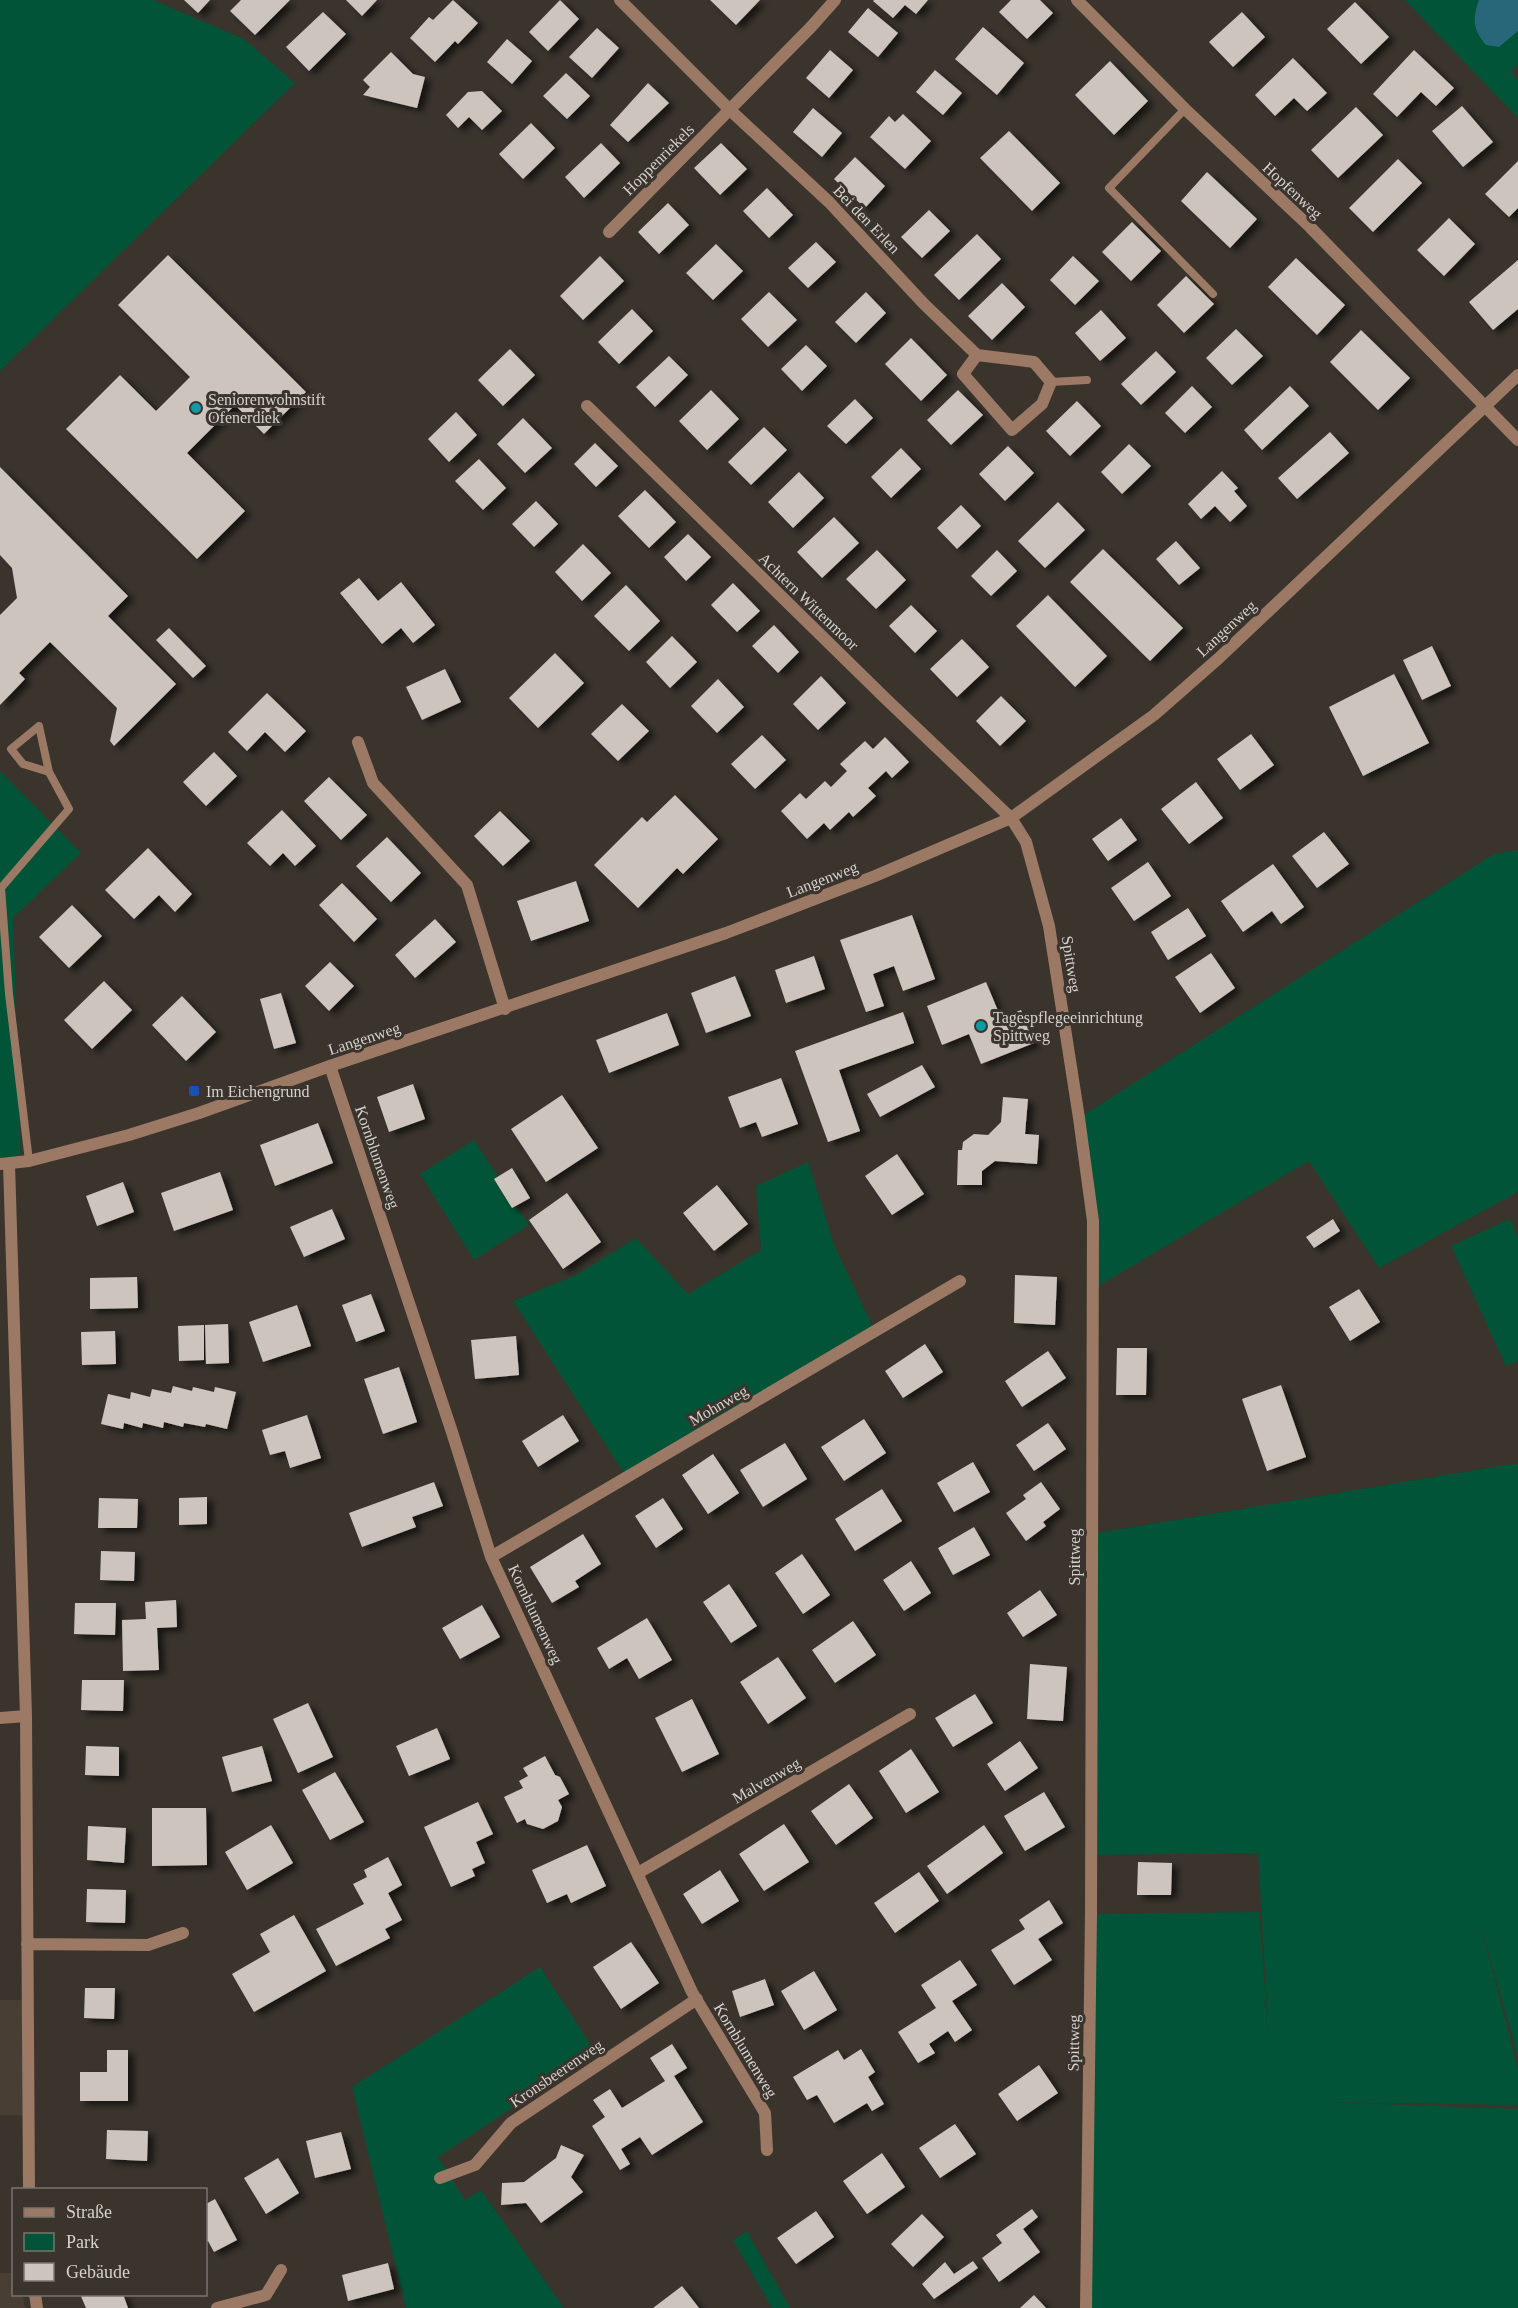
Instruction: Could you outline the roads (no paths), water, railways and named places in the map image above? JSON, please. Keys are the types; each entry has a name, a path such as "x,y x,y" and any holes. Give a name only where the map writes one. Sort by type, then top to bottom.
{"street":[{"path":"620,0 730,110"},
{"name":"Hoppenriekels","path":"609,232 812,27 835,0"},
{"name":"Hopfenweg","path":"1077,0 1185,110 1309,226 1518,440"},
{"name":"Bei den Erlen","path":"730,110 829,202 924,304 977,355"},
{"path":"977,355 1034,362 1051,382 1042,404 1012,430 963,374 977,355"},
{"name":"Langenweg","path":"5,1164 29,1161 129,1135 506,1009 809,903 1011,818 1154,715 1220,658 1518,375"},
{"name":"Achtern Wittenmoor","path":"587,406 1011,818"},
{"path":"358,742 374,783 467,885 506,1009"},
{"name":"Spittweg","path":"1011,818 1026,842 1049,926 1093,1221 1091,1914 1086,2308"},
{"name":"Kornblumenweg","path":"330,1066 452,1431 491,1557 697,1999 765,2113 767,2150"},
{"path":"5,1164 26,1716 29,2188"},
{"name":"Mohnweg","path":"491,1557 960,1281"},
{"name":"Malvenweg","path":"638,1873 910,1714"},
{"path":"0,1718 26,1716"},
{"path":"27,1944 148,1945 183,1933"},
{"name":"Kronsbeerenweg","path":"440,2178 475,2165 511,2123 697,1999"},
{"path":"217,2308 266,2295 281,2270"}],"lane":[{"path":"1185,110 1109,188 1213,294"},
{"path":"1051,382 1087,380"},
{"path":"29,1161 4,992 1,888 69,809 49,772 39,726 11,749 23,764 49,772"}],"water":[{"path":"1479,0 1518,0 1518,31 1499,47 1486,45 1478,34 1475,13"}],"place":[{"name":"Seniorenwohnstift Ofenerdiek","path":"196,408"},
{"name":"Tagespflegeeinrichtung Spittweg","path":"981,1026"},
{"name":"Im Eichengrund","path":"194,1091"}]}
